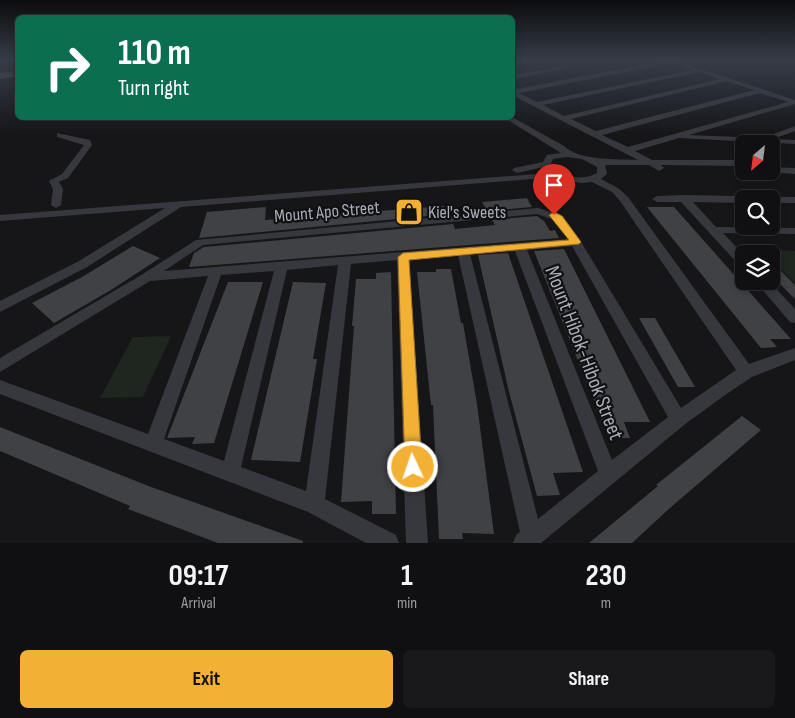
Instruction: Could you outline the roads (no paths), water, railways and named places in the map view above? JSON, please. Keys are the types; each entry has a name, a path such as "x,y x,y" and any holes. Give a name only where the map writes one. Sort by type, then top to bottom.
{"street":[{"path":"515,92 546,85"},
{"path":"537,104 626,85"},
{"path":"564,118 707,85"},
{"path":"748,85 795,102"},
{"path":"595,134 763,90"},
{"path":"515,93 656,166"},
{"path":"628,150 795,102"},
{"path":"512,120 561,148 567,154"},
{"path":"776,135 795,128"},
{"path":"56,205 58,189 54,181 65,176 88,145 87,142 60,135"},
{"path":"675,136 735,139"},
{"path":"780,141 795,142"},
{"path":"0,218 175,200 525,169 546,164 550,157 567,154 581,156 596,162 735,169"},
{"path":"596,162 598,175 624,199 746,372"},
{"path":"0,210 532,176 560,176 577,180 656,166 735,163"},
{"path":"546,164 548,169 560,176"},
{"path":"780,165 795,166"},
{"path":"780,170 795,171"},
{"path":"683,198 735,253"},
{"path":"656,199 795,200"},
{"path":"0,300 66,266 175,200"},
{"path":"0,307 83,264 175,200"},
{"name":"Mount Apo Street","path":"147,277 200,242 532,211 547,212 559,218 576,242"},
{"path":"713,230 795,231"},
{"path":"0,366 147,277 215,273 576,242 678,419"},
{"name":"Mount Hibok-Hibok Street","path":"520,247 609,475"},
{"path":"463,252 528,540 678,419 746,372 795,354"},
{"path":"403,257 417,543"},
{"path":"314,504 345,262"},
{"path":"230,473 281,267"},
{"path":"152,444 215,273"},
{"path":"769,290 795,318"},
{"path":"0,387 314,504 388,543"}],"place":[{"name":"Kiel's Sweets","path":"409,212"}]}
